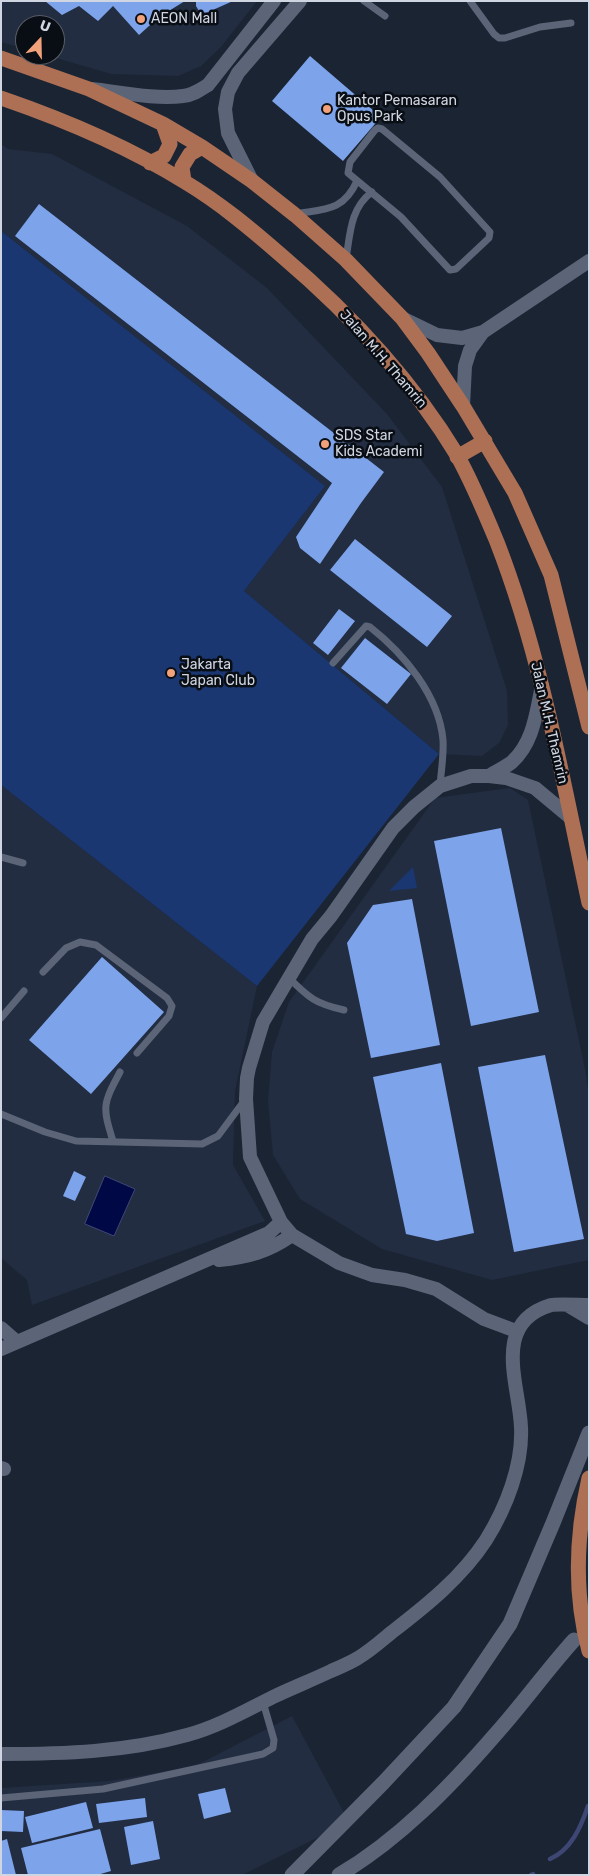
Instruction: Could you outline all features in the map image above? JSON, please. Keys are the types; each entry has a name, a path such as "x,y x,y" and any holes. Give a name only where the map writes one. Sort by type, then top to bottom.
{"main road":[{"path":"1,58 89,89 163,124 202,148 252,181 295,214 346,260 402,318 463,406 515,493 551,575 589,727"},
{"name":"Jalan M.H. Thamrin","path":"1,98 92,132 184,181 229,211 325,294 365,334 419,398 458,457 497,543 517,602 542,686 589,903"},
{"path":"150,162 164,156 170,144 163,124"},
{"path":"184,181 182,167 190,154 202,148"},
{"path":"458,457 485,442"},
{"path":"292,1875 383,1783 454,1707 510,1624 554,1523 589,1433"},
{"path":"589,1478 578,1552 578,1584 589,1651"},
{"path":"339,1875 358,1864 407,1824 449,1784 495,1736 549,1667 574,1640"}],"street":[{"path":"89,89 163,97 184,96 197,92 208,84 274,1"},
{"path":"252,181 228,133 225,109 228,92 238,73 300,1"},
{"path":"402,318 437,335 462,338 483,332 589,261"},
{"path":"463,406 466,366 470,350 483,332"},
{"path":"489,776 512,762 526,744 533,728 542,686"},
{"path":"516,1331 484,1319 436,1289 405,1280 372,1275 339,1263 292,1235 281,1222 250,1157 246,1099 249,1068 263,1022 312,939 331,916 393,828 414,807 440,786 472,776 506,778 535,788 571,818"},
{"path":"1,1349 269,1233 281,1222"},
{"path":"208,1260 245,1258 277,1246 292,1235"},
{"path":"1,1754 90,1752 188,1735 215,1725 358,1659 424,1607 464,1569 485,1541 498,1519 513,1482 519,1454 521,1428 512,1350 516,1331 529,1316 552,1305 589,1305"},
{"path":"568,1306 589,1318"},
{"path":"1,1328 17,1342"}],"lane":[{"path":"364,1 385,16"},
{"path":"470,1 499,38 505,38 540,27 571,23"},
{"path":"382,129 440,177 490,232 490,235 456,269 450,270 401,217 372,192 348,173 348,166 375,130 382,129"},
{"path":"295,214 338,206 351,192 357,181"},
{"path":"346,260 353,216 372,192"},
{"path":"333,663 366,626 370,626 412,667 434,708 443,740 440,786"},
{"path":"1,856 22,862"},
{"path":"43,972 66,948 80,942 96,945 167,998 172,1006 169,1016 137,1053"},
{"path":"288,978 307,997 326,1006 344,1010"},
{"path":"1,1018 24,991"},
{"path":"113,1141 106,1119 106,1100 120,1072"},
{"path":"1,1114 45,1132 76,1141 202,1144 218,1136 246,1099"},
{"path":"1,1798 103,1789 263,1754 272,1748 274,1740 263,1702"}],"shaded area":[{"path":"1,1 257,1 221,47 201,66 178,76 111,74 65,61 65,15 15,15 15,46 1,42"},
{"path":"1,144 8,149 52,154 187,226 267,288 387,414 442,487 507,691 508,725 499,743 482,756 439,754 244,591 325,486 1,231"},
{"name":"Jakarta Japan Club","path":"1,231 325,486 244,591 439,754 257,986 1,785"},
{"path":"1,785 257,986 235,1091 233,1165 265,1221 32,1305 27,1280 1,1258"},
{"path":"510,788 528,800 585,1069 589,1096 589,1260 492,1280 382,1249 300,1199 273,1155 268,1101 272,1052 289,1002 435,798"},
{"path":"413,867 417,888 389,891"},
{"path":"105,1176 135,1189 114,1236 85,1224"},
{"path":"292,1716 349,1822 242,1875 1,1875 1,1788 110,1781 195,1766"}],"building":[{"name":"AEON Mall","path":"45,1 185,1 159,17 139,35 113,6 98,21 79,6 62,15"},
{"name":"AEON Mall","path":"196,1 233,1 206,13 199,11"},
{"name":"Kantor Pemasaran Opus Park","path":"310,56 381,117 343,161 272,101"},
{"path":"39,204 384,472 320,564 300,548 296,537 332,483 15,236"},
{"path":"355,539 452,616 427,647 330,570"},
{"path":"339,609 355,621 328,655 313,643"},
{"path":"365,638 411,674 387,704 341,668"},
{"path":"501,828 539,1012 471,1026 434,841"},
{"path":"412,899 440,1045 371,1058 347,943 373,905"},
{"path":"102,957 164,1012 91,1094 29,1040"},
{"path":"545,1055 584,1239 514,1252 478,1067"},
{"path":"441,1063 474,1233 437,1241 406,1234 373,1077"},
{"path":"74,1171 86,1177 75,1201 63,1196"},
{"path":"225,1788 231,1812 204,1819 198,1794"},
{"path":"145,1798 147,1817 99,1823 96,1804"},
{"path":"86,1802 93,1828 32,1843 25,1817"},
{"path":"1,1810 24,1811 23,1832 1,1831"},
{"path":"153,1821 160,1859 131,1865 124,1827"},
{"path":"100,1829 111,1871 97,1875 28,1875 21,1848"},
{"path":"7,1839 16,1875 1,1875 1,1841"}],"waterway":[{"path":"550,1859 564,1850 569,1844 578,1830 588,1806"}],"place":[{"name":"AEON Mall","path":"141,19"},
{"name":"Kantor Pemasaran Opus Park","path":"327,109"},
{"name":"SDS Star Kids Academi","path":"325,444"},
{"name":"Jakarta Japan Club","path":"171,673"}]}
